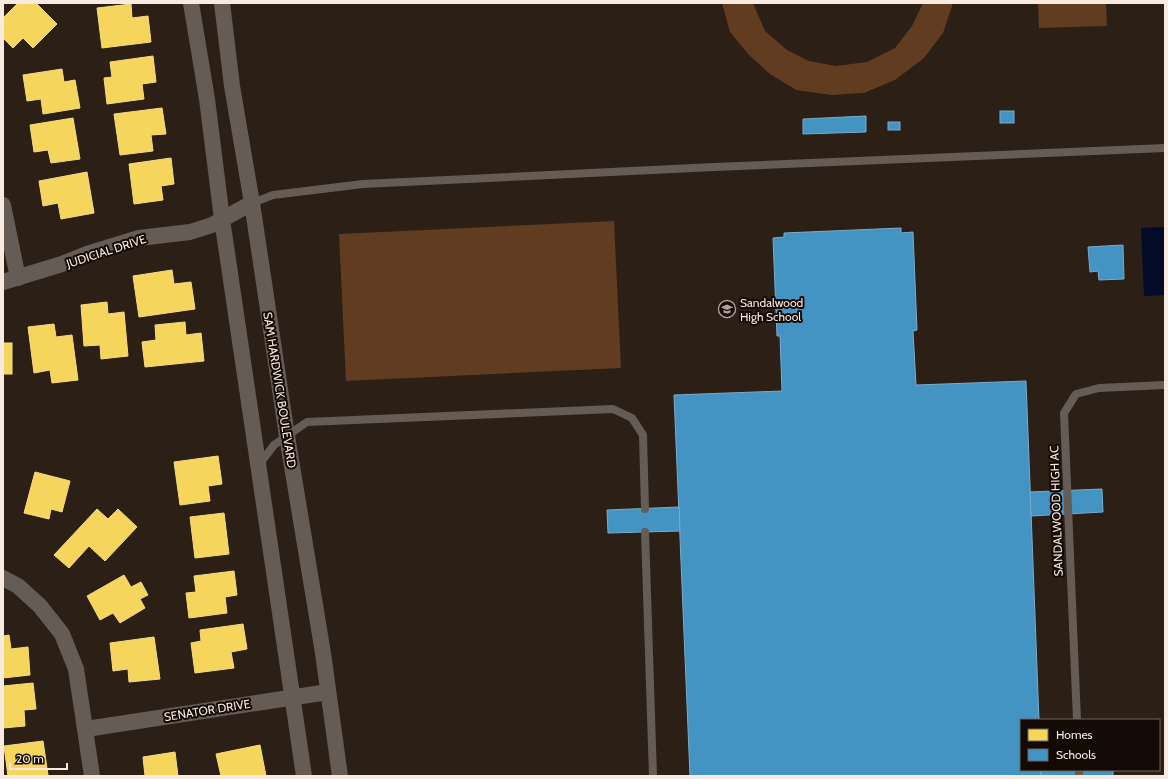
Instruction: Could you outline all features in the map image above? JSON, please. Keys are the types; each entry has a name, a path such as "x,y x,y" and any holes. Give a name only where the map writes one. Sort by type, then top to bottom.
{"street":[{"path":"190,3 207,99 222,219 291,697 304,776"},
{"name":"SAM HARDWICK BOULEVARD","path":"222,3 232,86 252,204 340,776"},
{"name":"JUDICIAL DRIVE","path":"10,280 139,238 190,232 212,225 252,204"},
{"path":"3,205 10,280"},
{"path":"3,578 18,586 40,606 62,634 76,669 92,776"},
{"name":"SENATOR DRIVE","path":"86,728 328,692"}],"lane":[{"path":"252,204 273,195 362,184 714,167 1165,148"},
{"name":"SANDALWOOD HIGH AC","path":"1077,719 1064,413 1076,394 1099,388 1165,385"},
{"path":"258,467 274,445 307,422 613,409 632,418 643,434 645,509"},
{"path":"646,532 653,776"}],"shaded area":[{"path":"722,3 753,3 765,31 787,50 809,61 836,66 867,62 895,48 912,26 923,3 953,3 943,33 924,58 895,80 864,93 831,95 796,90 770,74 748,54 730,32"},
{"path":"1038,3 1106,3 1107,26 1039,28"},
{"path":"614,221 621,368 346,381 339,234"}],"water":[{"path":"1165,227 1165,295 1144,296 1141,228"}],"building: Homes":[{"path":"18,3 36,3 57,24 33,48 23,38 13,48 3,38 3,18"},
{"path":"131,4 132,18 148,16 151,42 102,48 97,8"},
{"path":"153,56 156,82 142,84 144,99 107,104 104,78 112,77 110,62"},
{"path":"62,69 64,82 75,80 80,108 43,114 41,99 27,101 23,75"},
{"path":"162,108 166,134 151,135 153,151 120,155 114,114"},
{"path":"73,118 80,159 51,163 48,150 34,152 30,125"},
{"path":"171,158 174,184 161,186 163,200 134,204 129,164"},
{"path":"87,172 94,213 61,219 58,203 43,206 39,181"},
{"path":"172,270 174,284 191,282 195,309 139,317 133,276"},
{"path":"107,302 108,314 124,312 128,356 101,359 100,345 84,346 81,305"},
{"path":"185,322 186,335 201,333 204,361 145,367 142,342 156,340 155,325"},
{"path":"54,324 56,337 72,335 78,380 52,383 50,370 34,373 28,327"},
{"path":"3,343 12,343 12,374 3,374"},
{"path":"218,456 222,484 208,486 210,501 180,505 174,462"},
{"path":"35,472 70,481 62,512 51,509 49,519 24,513"},
{"path":"97,509 108,519 118,509 137,527 105,561 89,546 69,568 54,555"},
{"path":"224,513 229,554 195,558 190,517"},
{"path":"234,571 237,595 225,597 227,613 189,618 186,593 196,592 194,576"},
{"path":"124,575 131,587 141,582 148,595 140,599 145,608 120,623 113,613 100,620 87,596"},
{"path":"243,624 247,649 231,652 234,668 195,673 191,643 201,641 200,630"},
{"path":"9,635 11,649 28,647 30,675 3,678 3,636"},
{"path":"154,637 160,679 129,682 128,669 113,671 110,643"},
{"path":"33,683 36,709 24,710 25,726 3,728 3,686"},
{"path":"43,741 48,775 8,776 4,746"},
{"path":"260,745 266,776 221,776 216,754"},
{"path":"175,752 178,776 145,776 143,757"}],"building: Schools":[{"path":"1000,111 1014,111 1014,123 1000,123"},
{"path":"866,116 866,132 803,134 803,119"},
{"path":"888,122 900,122 900,130 888,130"},
{"path":"901,228 901,233 913,232 917,330 913,331 916,385 1026,381 1039,719 1020,719 1020,771 1041,771 1041,776 690,776 674,395 782,391 780,336 777,336 773,238 784,237 784,233"},
{"path":"1123,245 1124,279 1099,280 1098,271 1090,272 1088,247"},
{"path":"1102,489 1103,512 1031,516 1030,492"},
{"path":"679,507 680,531 608,533 607,510"},
{"path":"1041,771 1113,771 1113,776 1041,776"}],"place":[{"name":"Sandalwood High School","path":"727,309"}]}
